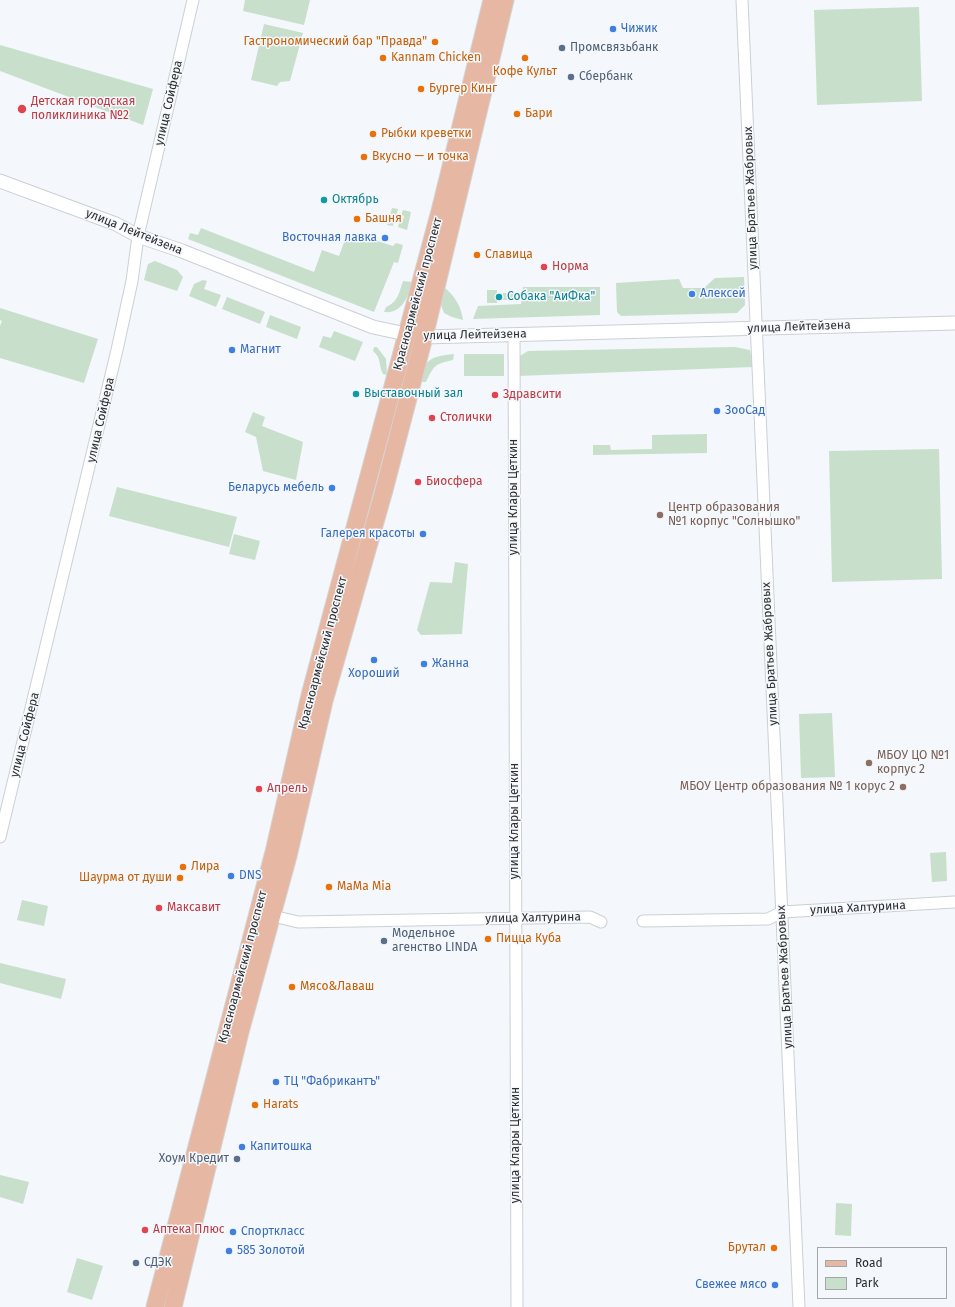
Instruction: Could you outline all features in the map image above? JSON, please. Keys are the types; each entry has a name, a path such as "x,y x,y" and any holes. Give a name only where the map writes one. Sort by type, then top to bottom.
{"main road":[{"name":"Красноармейский проспект","path":"155,1307 274,852 310,695 440,211 492,0"},
{"name":"Красноармейский проспект","path":"173,1307 240,1032 273,916 324,701 383,494 424,337 505,0"},
{"name":"улица Лейтейзена","path":"406,334 424,337"}],"street":[{"name":"улица Сойфера","path":"0,837 3,812 117,350 132,281 138,236 193,0"},
{"name":"улица Братьев Жабровых","path":"742,0 799,1307"},
{"name":"улица Лейтейзена","path":"0,181 116,224 138,236 182,251 373,327 406,334"},
{"name":"улица Лейтейзена","path":"424,337 955,323"},
{"name":"улица Клары Цеткин","path":"514,335 517,1307"},
{"name":"улица Халтурина","path":"643,921 768,919 782,912 955,902"},
{"name":"улица Халтурина","path":"273,916 298,922 590,917 601,922"}],"green space":[{"path":"245,0 310,0 304,25 243,11"},
{"path":"919,7 922,101 817,105 814,10"},
{"path":"264,24 303,33 290,81 280,82 277,86 251,80"},
{"path":"0,45 153,89 143,125 0,71"},
{"path":"392,208 398,209 393,226 387,225"},
{"path":"403,210 411,212 407,230 398,227 399,223 402,223 404,216 401,215"},
{"path":"201,228 314,272 322,250 339,256 346,237 362,241 368,238 393,246 396,243 403,245 398,263 394,262 374,312 188,239 190,233 198,235"},
{"path":"155,261 177,270 183,277 177,291 144,280 148,264"},
{"path":"744,277 745,305 737,313 621,316 617,312 616,283 679,279 683,288 704,288 715,278"},
{"path":"203,280 207,281 204,289 221,295 216,307 189,296 194,284"},
{"path":"403,281 412,282 406,299 400,307 395,310 384,312 386,307 396,300"},
{"path":"444,287 457,302 461,310 463,320 444,313 441,305"},
{"path":"523,287 600,287 600,315 473,319 478,306 521,304"},
{"path":"487,290 497,290 497,303 487,303"},
{"path":"503,293 517,293 517,300 503,300"},
{"path":"227,297 265,312 260,324 222,309"},
{"path":"0,308 98,339 84,383 0,358 0,326 2,321 0,320"},
{"path":"270,315 301,327 297,339 266,327"},
{"path":"334,331 363,342 355,361 319,347 323,336 331,338"},
{"path":"374,347 377,347 386,359 387,375 383,374 378,356 373,351"},
{"path":"735,347 750,350 753,367 517,376 517,366 520,356 528,351"},
{"path":"454,354 453,360 439,364 433,369 426,382 418,382 423,369 430,360 439,356"},
{"path":"464,354 504,354 504,376 464,376"},
{"path":"253,412 265,417 262,426 303,442 296,480 263,471 256,437 245,432"},
{"path":"707,434 707,453 593,455 593,445 610,445 611,450 652,449 652,435"},
{"path":"939,449 942,579 832,582 829,451"},
{"path":"117,487 237,517 229,547 109,516"},
{"path":"234,534 260,541 255,560 229,554"},
{"path":"455,562 468,564 462,634 421,635 417,630 430,582 452,583"},
{"path":"832,713 835,777 801,778 799,714"},
{"path":"946,852 947,881 932,882 930,853"},
{"path":"22,900 48,906 44,926 17,920"},
{"path":"0,963 66,979 61,999 0,983"},
{"path":"0,1175 29,1182 23,1204 0,1197"},
{"path":"836,1203 852,1204 851,1236 835,1235"},
{"path":"77,1258 103,1266 92,1300 67,1292"}],"place":[{"name":"Чижик","path":"613,29"},
{"name":"Гастрономический бар \"Правда\"","path":"435,42"},
{"name":"Промсвязьбанк","path":"562,48"},
{"name":"Kannam Chicken","path":"383,58"},
{"name":"Кофе Культ","path":"525,58"},
{"name":"Сбербанк","path":"571,77"},
{"name":"Бургер Кинг","path":"421,89"},
{"name":"Детская городская поликлиника №2","path":"22,109"},
{"name":"Бари","path":"517,114"},
{"name":"Рыбки креветки","path":"373,134"},
{"name":"Вкусно — и точка","path":"364,157"},
{"name":"Октябрь","path":"324,200"},
{"name":"Башня","path":"357,219"},
{"name":"Восточная лавка","path":"385,238"},
{"name":"Славица","path":"477,255"},
{"name":"Норма","path":"544,267"},
{"name":"Алексей","path":"692,294"},
{"name":"Собака \"АиФка\"","path":"499,297"},
{"name":"Магнит","path":"232,350"},
{"name":"Выставочный зал","path":"356,394"},
{"name":"Здравсити","path":"495,395"},
{"name":"ЗооСад","path":"717,411"},
{"name":"Столички","path":"432,418"},
{"name":"Биосфера","path":"418,482"},
{"name":"Беларусь мебель","path":"332,488"},
{"name":"Центр образования №1 корпус \"Солнышко\"","path":"660,515"},
{"name":"Галерея красоты","path":"423,534"},
{"name":"Хороший","path":"374,660"},
{"name":"Жанна","path":"424,664"},
{"name":"МБОУ ЦО №1 корпус 2","path":"869,763"},
{"name":"МБОУ Центр образования № 1 корус 2","path":"903,787"},
{"name":"Апрель","path":"259,789"},
{"name":"Лира","path":"183,867"},
{"name":"DNS","path":"231,876"},
{"name":"Шаурма от души","path":"180,878"},
{"name":"MaMa Mia","path":"329,887"},
{"name":"Максавит","path":"159,908"},
{"name":"Пицца Куба","path":"488,939"},
{"name":"Модельное агенство LINDA","path":"384,941"},
{"name":"Мясо&Лаваш","path":"292,987"},
{"name":"ТЦ \"Фабрикантъ\"","path":"276,1082"},
{"name":"Harats","path":"255,1105"},
{"name":"Капитошка","path":"242,1147"},
{"name":"Хоум Кредит","path":"237,1159"},
{"name":"Аптека Плюс","path":"145,1230"},
{"name":"Спорткласс","path":"233,1232"},
{"name":"Брутал","path":"774,1248"},
{"name":"585 Золотой","path":"229,1251"},
{"name":"СДЭК","path":"136,1263"},
{"name":"Свежее мясо","path":"775,1285"}]}
